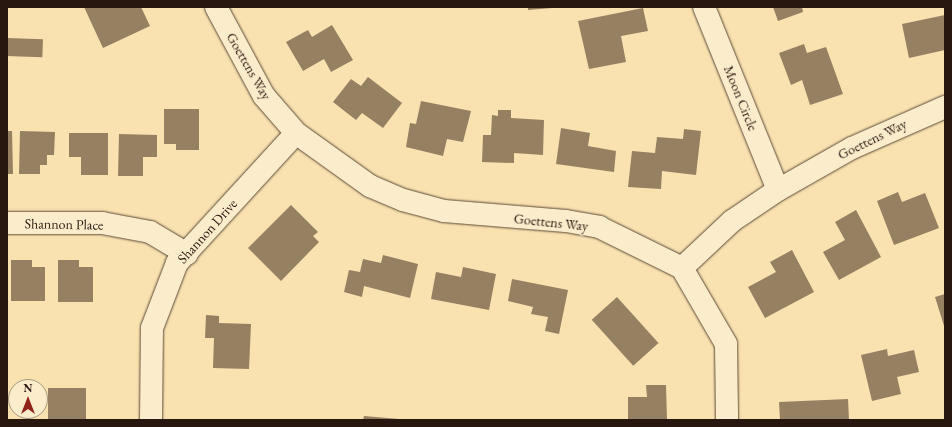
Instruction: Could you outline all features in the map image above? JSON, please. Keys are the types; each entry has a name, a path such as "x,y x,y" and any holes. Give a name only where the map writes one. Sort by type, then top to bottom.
{"street":[{"name":"Goettens Way","path":"216,7 264,96 296,133 345,170 402,200 444,211 566,221 599,227 682,268 732,221 778,190 852,148 945,108"},
{"name":"Moon Circle","path":"704,7 778,190"},
{"name":"Shannon Drive","path":"151,420 152,328 177,263 187,254 296,133"},
{"name":"Shannon Place","path":"7,223 102,223 150,232 187,254"},
{"path":"682,268 726,344 727,420"}],"building":[{"path":"84,7 141,7 150,26 103,48"},
{"path":"528,7 552,7 552,8 528,10"},
{"path":"773,7 802,7 803,12 778,21"},
{"path":"643,8 648,31 621,36 626,62 589,69 578,21"},
{"path":"945,15 945,50 909,58 902,24"},
{"path":"332,25 353,60 331,72 324,59 303,71 286,42 308,30 312,37"},
{"path":"7,38 43,39 42,57 7,56"},
{"path":"804,44 807,53 826,47 843,94 810,105 802,80 791,85 779,53"},
{"path":"368,77 402,103 383,128 362,113 356,120 333,102 351,79 361,86"},
{"path":"421,101 471,111 463,142 447,139 443,156 406,147 410,123 416,124"},
{"path":"164,109 199,109 199,150 176,150 176,144 164,144"},
{"path":"498,110 511,110 511,118 544,120 543,155 514,153 514,163 482,162 483,135 491,135 492,115 498,116"},
{"path":"561,128 590,133 588,146 616,151 614,172 556,164"},
{"path":"684,129 701,131 696,175 662,171 661,189 628,187 632,151 655,153 657,137 683,139"},
{"path":"7,131 12,131 13,174 7,174"},
{"path":"20,131 55,132 54,155 47,155 47,165 40,165 40,174 19,174"},
{"path":"69,133 108,133 108,175 81,175 81,157 69,157"},
{"path":"119,134 157,135 157,157 143,157 143,176 118,176"},
{"path":"898,192 902,202 925,193 939,228 894,245 877,201"},
{"path":"291,205 318,232 313,236 319,242 281,281 248,248"},
{"path":"856,210 881,257 839,280 823,252 845,240 835,222"},
{"path":"792,250 814,292 765,318 748,287 776,272 770,262"},
{"path":"383,255 418,264 410,298 364,286 362,297 344,292 349,270 360,272 363,259 381,263"},
{"path":"11,260 32,260 32,267 45,267 45,301 11,301"},
{"path":"58,260 79,260 79,267 93,267 93,302 58,302"},
{"path":"463,267 496,274 489,310 431,299 436,272 461,277"},
{"path":"512,279 568,290 559,334 545,331 548,317 531,314 533,307 508,301"},
{"path":"945,294 945,329 935,297"},
{"path":"617,297 658,343 633,366 592,320"},
{"path":"206,315 219,316 219,323 251,324 249,369 213,368 214,338 205,338"},
{"path":"887,349 888,356 914,350 919,372 897,377 901,394 872,401 861,355"},
{"path":"646,385 666,385 667,420 628,420 628,397 647,397"},
{"path":"48,388 86,388 86,420 48,420"},
{"path":"848,399 849,420 780,420 779,402"},
{"path":"364,416 399,419 399,420 363,420"}]}
